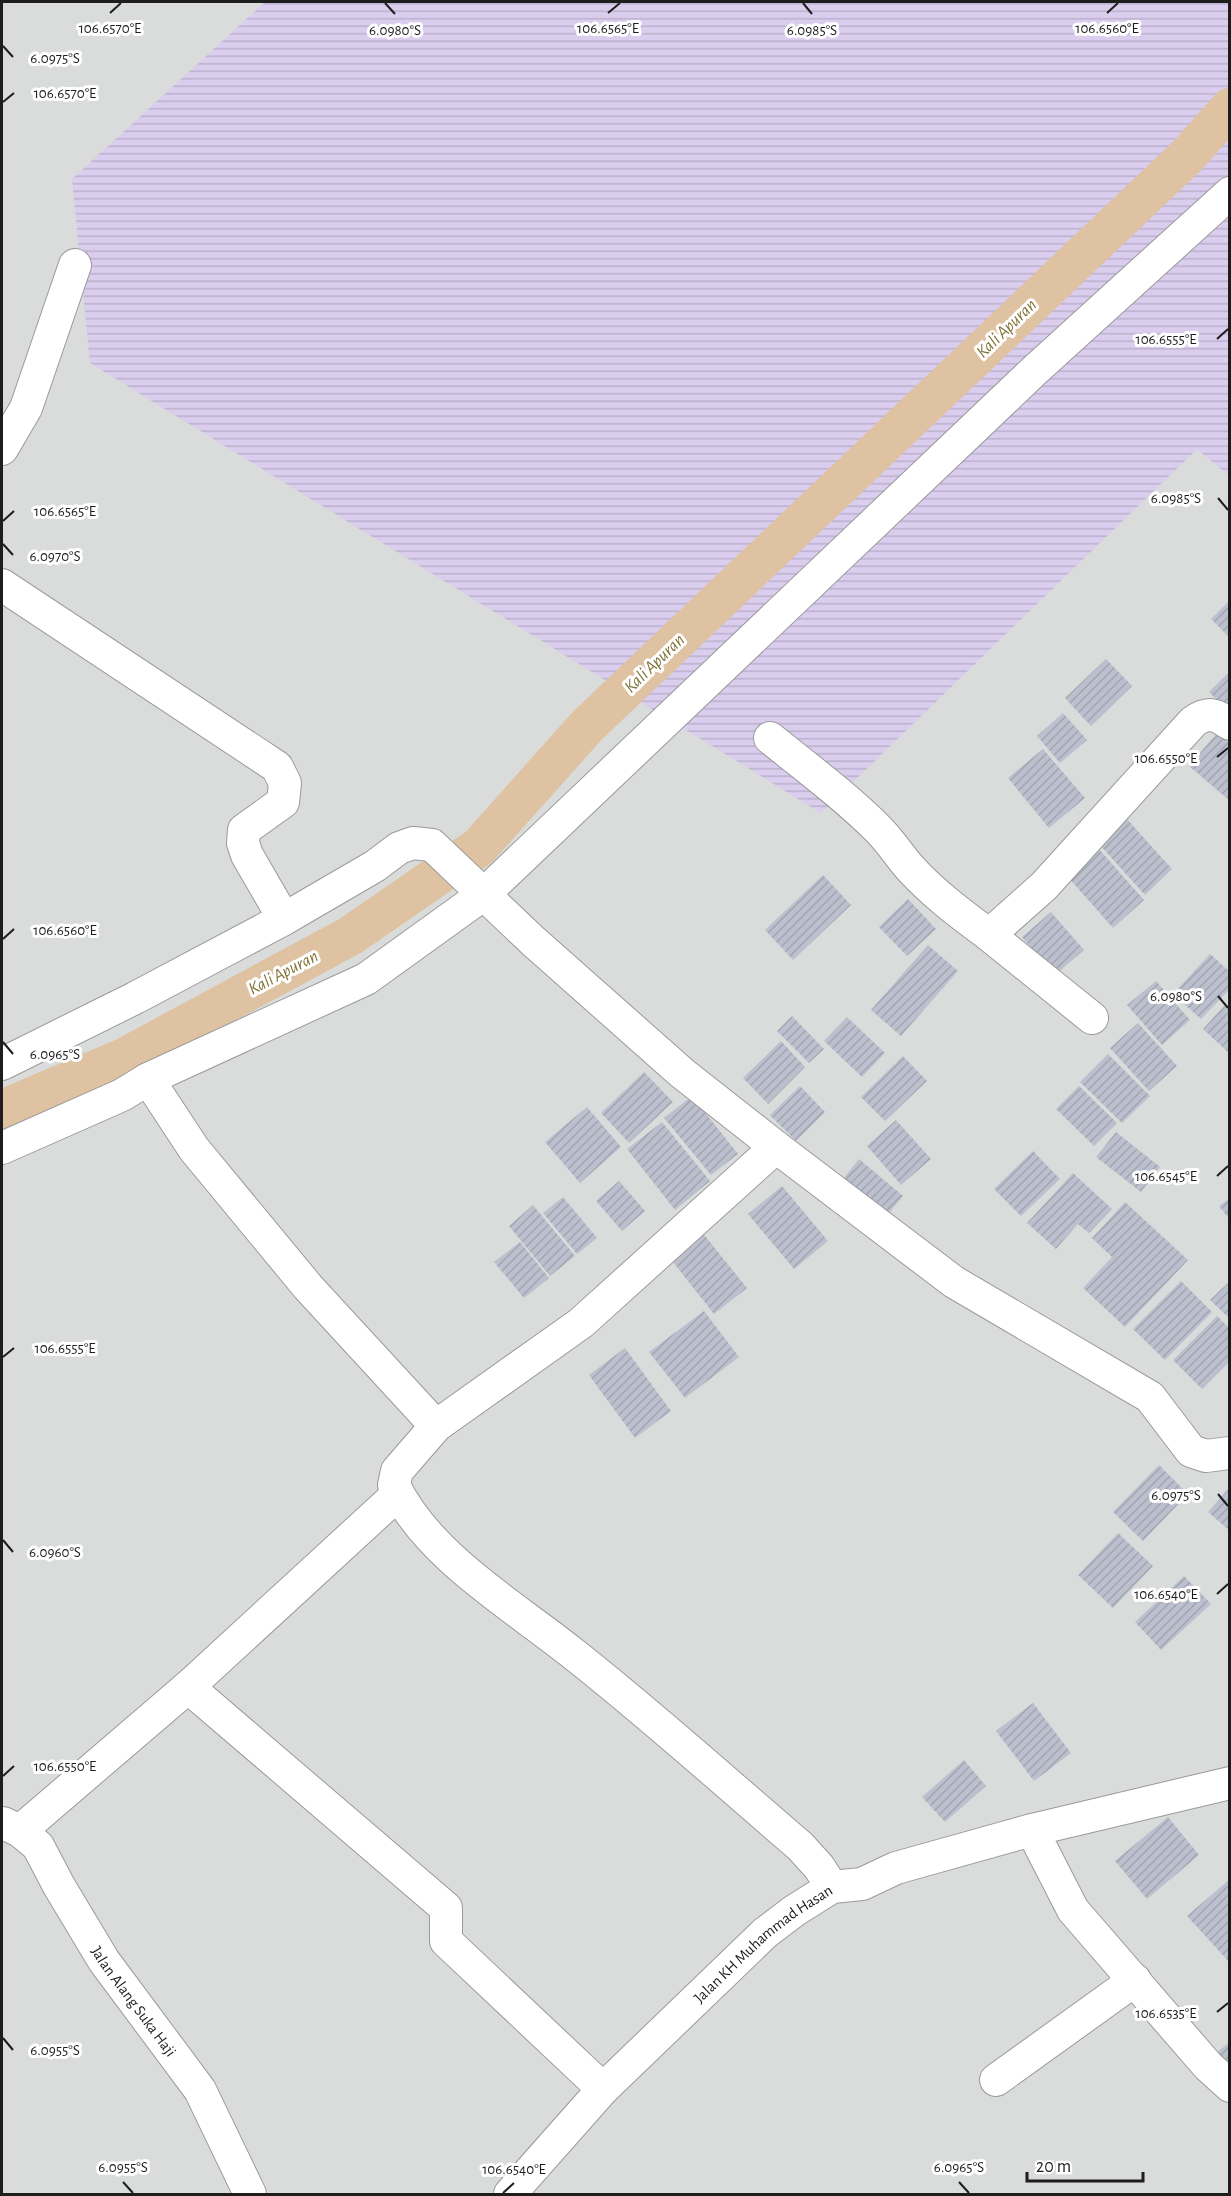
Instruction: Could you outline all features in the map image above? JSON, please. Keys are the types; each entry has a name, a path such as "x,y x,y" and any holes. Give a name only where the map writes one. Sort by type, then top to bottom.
{"street":[{"path":"2,1148 122,1095 148,1079 366,979 478,889 1230,193"},
{"path":"2,448 26,408 75,265"},
{"path":"2,585 277,767 285,783 283,802 244,830 243,843 284,919"},
{"path":"988,934 1044,886 1193,722 1202,716 1212,714 1230,724"},
{"path":"770,738 880,831 932,890 1092,1018"},
{"path":"2,1064 135,998 284,919 375,866 399,848 413,843 432,845 533,941 682,1073 776,1147 954,1282 1150,1398 1191,1451 1206,1456 1230,1453"},
{"path":"148,1079 194,1149 300,1278 436,1426"},
{"path":"776,1147 581,1323 436,1426 397,1471 394,1485 422,1526 446,1552 481,1583 580,1659 782,1830 819,1867 832,1887"},
{"path":"11,1827 188,1687 398,1494"},
{"path":"188,1687 446,1908 446,1941 603,2089"},
{"name":"Jalan KH Muhammad Hasan","path":"510,2194 603,2089 765,1933 832,1887 862,1884 896,1868 1032,1830 1230,1783"},
{"name":"Jalan Alang Suka Haji","path":"11,1827 38,1846 104,1961 201,2090 250,2194"},
{"path":"1032,1830 1073,1910 1208,2066 1230,2086"},
{"path":"996,2080 1135,1980"}],"shaded area":[{"path":"2,2 1229,2 1229,2194 2,2194"},
{"path":"265,2 1229,2 1229,476 1197,449 821,813 90,363 72,179"}],"building":[{"path":"1230,600 1230,638 1211,619"},
{"path":"1106,659 1132,686 1091,726 1065,698"},
{"path":"1230,671 1230,712 1209,692"},
{"path":"1063,713 1087,740 1060,763 1037,736"},
{"path":"1217,733 1230,744 1230,801 1189,766"},
{"path":"1043,749 1085,798 1049,828 1008,778"},
{"path":"1126,818 1172,869 1145,895 1099,844"},
{"path":"1098,848 1144,900 1113,928 1067,876"},
{"path":"823,875 851,905 793,960 765,930"},
{"path":"908,899 936,929 907,956 879,927"},
{"path":"1051,912 1084,950 1055,975 1022,937"},
{"path":"928,945 958,971 901,1036 871,1010"},
{"path":"1210,954 1230,972 1230,989 1201,1019 1173,994"},
{"path":"1156,981 1190,1020 1162,1045 1127,1005"},
{"path":"1224,1006 1230,1011 1230,1054 1203,1029"},
{"path":"792,1016 824,1049 809,1063 777,1031"},
{"path":"847,1017 885,1053 862,1077 824,1041"},
{"path":"1138,1023 1177,1066 1149,1091 1110,1048"},
{"path":"781,1041 805,1067 768,1104 743,1078"},
{"path":"1108,1054 1150,1096 1122,1123 1080,1082"},
{"path":"903,1056 927,1081 885,1121 861,1097"},
{"path":"644,1072 673,1102 629,1143 601,1113"},
{"path":"800,1086 825,1112 796,1141 770,1115"},
{"path":"1079,1086 1117,1123 1094,1146 1056,1109"},
{"path":"692,1096 738,1154 711,1175 664,1118"},
{"path":"587,1107 621,1147 580,1183 545,1142"},
{"path":"896,1120 931,1159 901,1185 867,1146"},
{"path":"662,1122 710,1181 675,1210 627,1149"},
{"path":"1116,1132 1160,1167 1141,1192 1096,1157"},
{"path":"1033,1151 1060,1179 1021,1216 994,1189"},
{"path":"859,1159 903,1196 880,1224 836,1188"},
{"path":"1073,1173 1112,1209 1089,1233 1078,1224 1056,1249 1027,1223"},
{"path":"619,1181 645,1211 622,1231 596,1201"},
{"path":"782,1186 828,1241 794,1269 748,1214"},
{"path":"563,1197 597,1238 577,1254 543,1213"},
{"path":"1230,1198 1230,1220 1219,1206"},
{"path":"1125,1202 1188,1260 1125,1327 1083,1288 1112,1257 1092,1238"},
{"path":"533,1205 575,1256 550,1276 509,1226"},
{"path":"701,1231 747,1288 714,1314 669,1257"},
{"path":"520,1242 549,1278 524,1298 494,1262"},
{"path":"1181,1281 1212,1312 1165,1360 1133,1329"},
{"path":"1230,1281 1230,1319 1210,1300"},
{"path":"704,1311 739,1357 685,1398 649,1352"},
{"path":"1217,1316 1230,1329 1230,1361 1202,1389 1173,1360"},
{"path":"625,1348 671,1411 635,1438 589,1375"},
{"path":"1159,1465 1188,1494 1143,1541 1113,1512"},
{"path":"1230,1487 1230,1531 1208,1512"},
{"path":"1118,1533 1153,1566 1113,1608 1078,1575"},
{"path":"1184,1576 1211,1604 1161,1650 1135,1622"},
{"path":"1033,1703 1071,1753 1034,1781 996,1731"},
{"path":"964,1760 986,1786 945,1822 922,1797"},
{"path":"1168,1817 1199,1855 1147,1899 1115,1861"},
{"path":"1230,1879 1230,1963 1187,1916"},
{"path":"1230,2042 1230,2078 1212,2056"}],"waterway":[{"name":"Kali Apuran","path":"2,1110 124,1058 350,936 479,847 587,726 1187,156 1230,108"}]}
